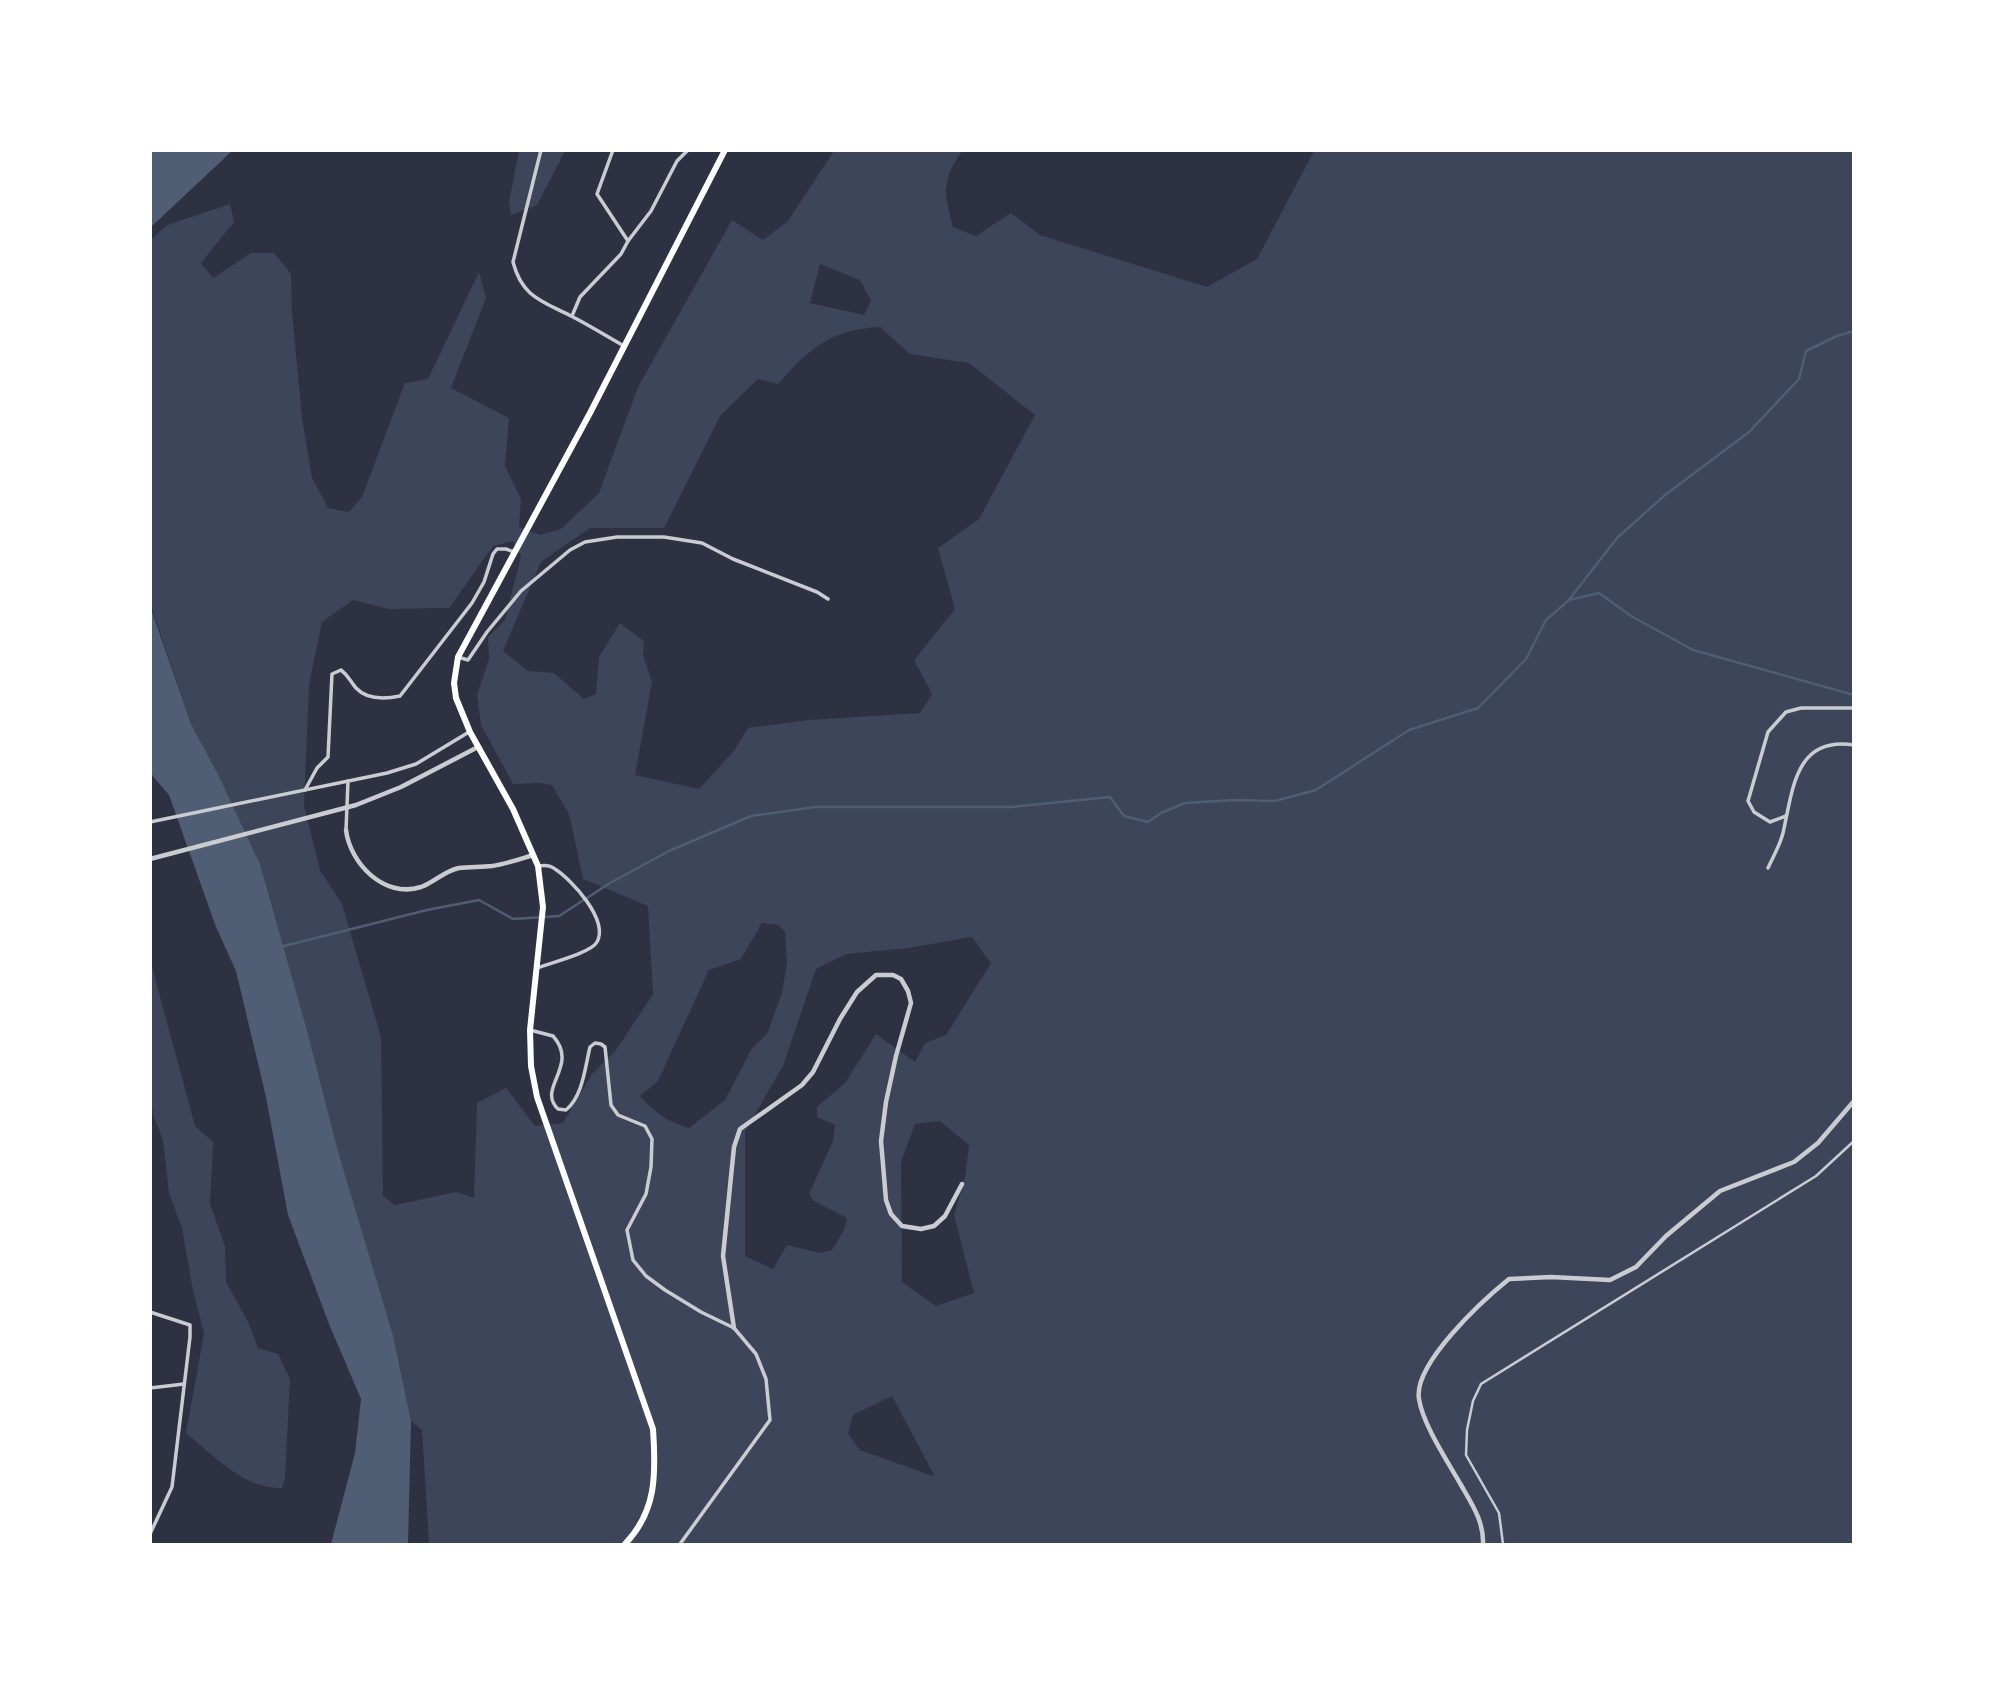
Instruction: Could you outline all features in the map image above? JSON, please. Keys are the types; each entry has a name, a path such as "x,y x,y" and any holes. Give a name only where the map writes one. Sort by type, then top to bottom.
{"main road":[{"path":"625,1545 634,1536 650,1503 656,1470 653,1430 542,1114 531,1066 530,1030 542,907 538,866 513,809 470,732 456,698 454,683 458,657 590,413 725,150"}],"street":[{"path":"541,150 513,262 517,277 537,300 572,316 624,346"},
{"path":"613,150 597,194 628,241"},
{"path":"572,316 580,297 621,254 651,211 677,161 688,150"},
{"path":"458,657 468,660 521,591 570,550 585,542 607,538 664,537 702,543 828,599"},
{"path":"305,790 317,768 328,757 332,674 341,670 350,677 359,691 373,697 400,696 472,603 484,582 493,554 497,549 514,552"},
{"path":"1786,816 1770,822 1754,812 1748,801 1768,732 1786,712 1801,708 1853,708"},
{"path":"150,822 348,781 416,764 470,732"},
{"path":"1768,868 1782,836 1801,767 1812,751 1828,744 1853,745"},
{"path":"150,859 356,805 401,786 479,746"},
{"path":"348,781 345,830 349,849 361,867 391,886 409,889 424,886 445,873 458,869 498,865 533,855"},
{"path":"537,968 591,948 598,941 599,932 592,906 555,869 547,865 538,866"},
{"path":"734,1328 723,1256 734,1147 740,1129 802,1085 813,1072 857,992 876,975 893,975 901,979 908,990 911,1003 896,1056 881,1141 886,1200 891,1214 902,1226 921,1229 934,1226 946,1216 962,1184"},
{"path":"530,1030 553,1036 562,1049 561,1070 551,1095 558,1109 566,1110 572,1105 590,1048 595,1043 605,1047 611,1105 618,1115 645,1126 652,1139 646,1194 628,1230 633,1260 646,1276 665,1290 734,1328 756,1354 766,1379 770,1420 680,1545"},
{"path":"1483,1545 1483,1531 1475,1511 1443,1455 1418,1398 1420,1378 1452,1334 1509,1279 1522,1277 1610,1280 1636,1266 1666,1236 1720,1191 1794,1162 1818,1143 1853,1101"},
{"path":"1503,1545 1499,1513 1466,1455 1473,1401 1481,1384 1815,1176 1853,1141"},
{"path":"150,1312 190,1325 191,1337 172,1487 150,1534"},
{"path":"150,1388 184,1384"}],"shaded area":[{"path":"151,150 232,150 232,151 151,227"},
{"path":"519,151 565,151 537,205 511,215 509,202"},
{"path":"834,151 962,151 950,171 946,188 953,227 976,236 1011,213 1040,235 1207,287 1257,259 1314,151 1853,151 1853,1544 429,1544 422,1430 411,1421 393,1335 338,1151 260,864 218,774 191,724 151,606 151,240 167,225 230,204 234,222 201,263 213,278 251,253 274,253 291,274 302,418 312,478 328,508 349,512 362,497 405,383 428,379 479,272 486,298 451,388 509,418 505,466 521,499 519,527 540,535 561,529 599,493 638,387 732,220 763,240 788,221","holes":["820,264 860,280 871,301 864,315 810,303","880,327 910,354 969,363 1035,415 979,519 938,548 955,609 914,660 932,694 920,713 808,720 748,728 734,751 699,789 635,775 652,682 643,655 644,641 620,623 599,657 596,694 584,699 554,673 528,671 503,651 541,562 590,528 664,528 720,416 758,379 778,384 811,351 847,332","513,541 521,556 505,620 488,637 489,659 477,695 481,725 513,784 552,785 569,814 583,879 648,906 653,994 616,1050 592,1074 563,1123 535,1126 506,1088 477,1103 474,1198 456,1192 395,1205 383,1196 381,1037 342,904 320,870 304,806 309,685 322,622 353,600 389,609 449,608 493,546","762,923 778,925 785,932 787,963 782,993 767,1034 752,1048 725,1100 689,1128 662,1116 640,1096 658,1081 709,970 741,959","972,937 991,963 946,1035 925,1043 915,1062 876,1034 845,1083 817,1107 817,1117 835,1125 833,1141 809,1194 814,1201 847,1218 844,1230 832,1250 820,1253 787,1245 773,1269 745,1256 745,1132 783,1066 816,969 846,954 908,948","940,1121 969,1145 965,1178 954,1215 974,1293 936,1306 902,1282 901,1162 915,1124","892,1396 934,1475 860,1450 848,1434 853,1415"]},
{"path":"150,606 191,724 218,774 260,864 338,1151 393,1335 411,1421 408,1544 331,1544 355,1453 361,1399 288,1215 266,1097 236,971 216,927 169,795 151,774"},
{"path":"151,963 195,1126 213,1142 210,1204 225,1246 226,1282 248,1322 258,1348 278,1354 290,1379 285,1478 282,1488 268,1487 242,1477 218,1461 186,1433 204,1333 193,1291 182,1228 169,1193 163,1140 153,1115"}],"waterway":[{"path":"280,947 427,910 479,900 513,919 559,916 610,883 669,851 751,816 815,807 1012,807 1110,797 1124,816 1148,822 1185,803 1275,801 1316,790 1409,730 1478,708 1526,659 1546,620 1568,601 1617,538 1665,495 1749,432 1799,379 1806,351 1854,331"},
{"path":"1569,600 1599,593 1631,616 1693,650 1854,695"}]}
